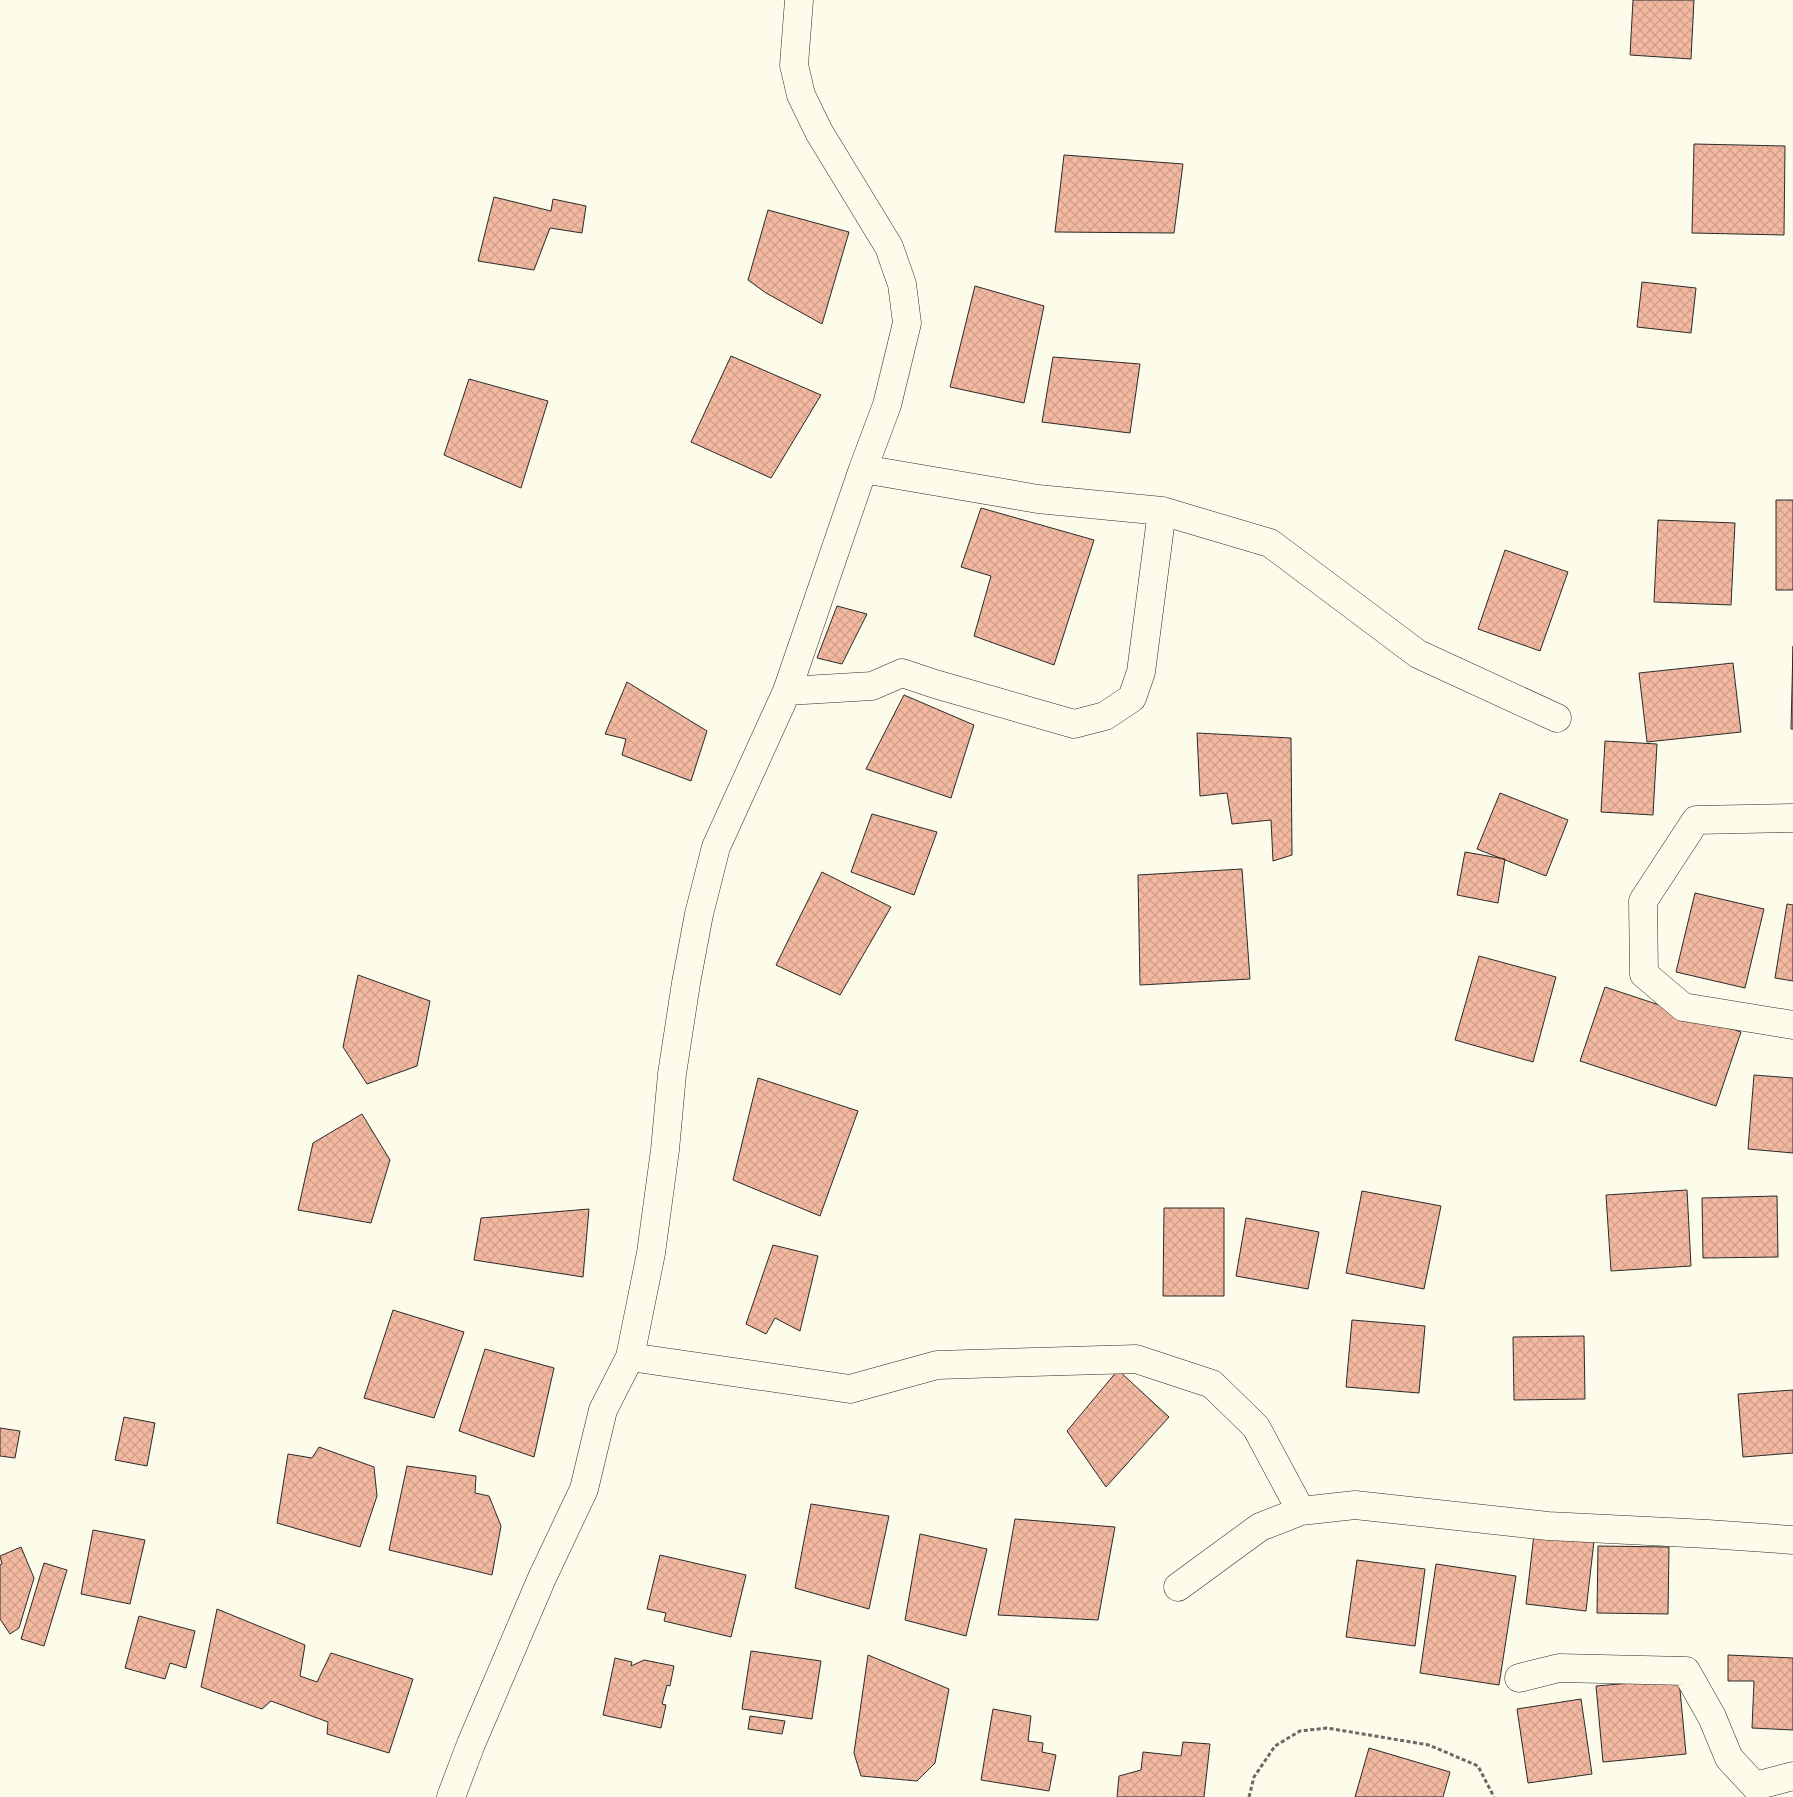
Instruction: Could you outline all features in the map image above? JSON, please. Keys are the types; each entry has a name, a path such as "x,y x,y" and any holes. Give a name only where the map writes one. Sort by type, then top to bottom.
{"street":[{"path":"451,1797 471,1744 542,1578 584,1490 603,1410 630,1357 651,1253 665,1150 672,1074 686,983 699,914 716,846 787,691 863,469 887,405 907,323 902,284 889,247 819,132 801,95 794,65 799,0"},
{"path":"863,469 1038,499 1162,512 1270,543 1418,654 1557,718"},
{"path":"787,691 872,686 902,673 1074,724 1105,716 1132,698 1141,672 1162,512"},
{"path":"1793,818 1696,820 1643,901 1644,974 1684,1007 1793,1025"},
{"path":"630,1357 850,1390 937,1365 1136,1359 1212,1384 1256,1427 1301,1510"},
{"path":"1178,1586 1260,1528 1301,1510 1355,1505 1548,1526 1793,1540"},
{"path":"1520,1678 1559,1668 1686,1671 1712,1717 1729,1758 1755,1786 1793,1776"}],"path":[{"path":"1248,1797 1254,1777 1275,1746 1300,1731 1327,1728 1429,1745 1478,1766 1494,1797"}],"building":[{"path":"1633,0 1694,0 1691,59 1630,55"},
{"path":"1694,144 1785,146 1784,235 1692,233"},
{"path":"1064,155 1183,164 1174,233 1055,232"},
{"path":"494,197 551,211 553,199 586,206 582,233 550,228 534,270 478,261"},
{"path":"768,210 849,232 822,324 766,293 748,280"},
{"path":"1642,282 1696,288 1691,333 1637,327"},
{"path":"975,286 1044,306 1024,403 950,387"},
{"path":"731,356 821,395 771,478 691,442"},
{"path":"1053,357 1140,364 1130,433 1042,422"},
{"path":"469,379 548,401 521,488 444,455"},
{"path":"1776,500 1793,500 1793,590 1776,590"},
{"path":"981,508 1094,540 1054,665 974,636 991,576 961,567"},
{"path":"1658,520 1735,523 1731,605 1654,602"},
{"path":"1505,550 1568,572 1540,651 1478,629"},
{"path":"837,606 867,614 842,664 817,658"},
{"path":"1793,646 1793,729 1791,729"},
{"path":"1733,663 1741,732 1647,742 1639,673"},
{"path":"627,682 707,731 691,781 622,755 626,739 605,734"},
{"path":"904,695 974,725 951,798 866,769"},
{"path":"1197,733 1291,738 1292,855 1273,861 1271,820 1232,824 1227,793 1200,796"},
{"path":"1605,741 1657,744 1653,815 1601,812"},
{"path":"1500,793 1568,820 1546,876 1477,849"},
{"path":"872,814 937,832 914,895 851,872"},
{"path":"1465,852 1505,859 1498,903 1457,895"},
{"path":"1242,869 1250,979 1140,985 1138,875"},
{"path":"822,872 891,907 840,995 776,965"},
{"path":"1695,893 1764,909 1745,988 1676,972"},
{"path":"1787,904 1793,905 1793,981 1775,978"},
{"path":"1479,956 1556,977 1533,1062 1455,1040"},
{"path":"358,975 430,1001 417,1066 367,1084 343,1047"},
{"path":"1605,987 1741,1032 1716,1106 1580,1061"},
{"path":"1754,1075 1793,1078 1793,1153 1748,1149"},
{"path":"758,1078 858,1111 820,1216 733,1180"},
{"path":"362,1114 390,1160 371,1223 298,1210 313,1143"},
{"path":"1687,1190 1691,1266 1611,1271 1606,1195"},
{"path":"1362,1191 1441,1206 1424,1289 1346,1273"},
{"path":"1777,1196 1778,1257 1703,1258 1702,1198"},
{"path":"1164,1208 1224,1208 1224,1296 1163,1296"},
{"path":"589,1209 583,1277 474,1260 481,1218"},
{"path":"1246,1218 1319,1232 1308,1289 1236,1276"},
{"path":"773,1245 818,1256 800,1331 775,1318 766,1334 746,1324"},
{"path":"393,1310 464,1332 434,1418 364,1398"},
{"path":"1352,1320 1425,1326 1419,1393 1346,1387"},
{"path":"1584,1336 1585,1399 1514,1400 1513,1337"},
{"path":"485,1349 554,1368 534,1457 459,1431"},
{"path":"1118,1370 1169,1417 1106,1487 1067,1431"},
{"path":"1793,1390 1793,1453 1743,1457 1738,1394"},
{"path":"124,1417 155,1423 147,1466 115,1460"},
{"path":"0,1428 20,1431 15,1458 0,1456"},
{"path":"319,1447 374,1467 377,1496 360,1547 277,1523 288,1454 312,1458"},
{"path":"407,1466 476,1476 475,1493 489,1496 501,1526 492,1575 389,1550"},
{"path":"811,1504 889,1516 869,1609 795,1588"},
{"path":"1015,1519 1115,1527 1098,1620 998,1615"},
{"path":"93,1530 145,1540 130,1604 81,1594"},
{"path":"920,1534 987,1549 966,1636 905,1620"},
{"path":"1534,1534 1594,1541 1586,1611 1526,1604"},
{"path":"1598,1546 1669,1547 1668,1614 1597,1613"},
{"path":"21,1547 34,1578 19,1628 10,1634 0,1619 0,1565 2,1564 0,1556"},
{"path":"660,1555 746,1575 731,1637 664,1621 666,1613 647,1609"},
{"path":"1357,1560 1425,1569 1415,1646 1346,1637"},
{"path":"44,1563 67,1570 44,1646 21,1639"},
{"path":"1436,1564 1516,1576 1499,1685 1420,1673"},
{"path":"217,1609 305,1645 300,1676 317,1682 331,1653 413,1679 389,1753 327,1734 328,1722 271,1701 262,1709 201,1687"},
{"path":"139,1616 195,1631 186,1668 170,1663 165,1679 125,1668"},
{"path":"751,1651 821,1661 812,1719 742,1709"},
{"path":"868,1655 949,1689 935,1763 917,1781 861,1776 854,1753"},
{"path":"1728,1655 1793,1658 1793,1730 1752,1728 1754,1681 1728,1681"},
{"path":"615,1658 632,1662 631,1666 644,1660 674,1666 670,1686 667,1685 662,1704 666,1705 661,1728 603,1715"},
{"path":"1679,1679 1686,1754 1603,1762 1596,1686"},
{"path":"1581,1699 1592,1774 1528,1783 1517,1709"},
{"path":"993,1709 1031,1716 1028,1741 1043,1743 1042,1752 1056,1755 1049,1791 981,1780"},
{"path":"750,1716 785,1721 782,1734 748,1729"},
{"path":"1183,1742 1210,1744 1204,1797 1117,1797 1119,1776 1141,1770 1143,1752 1181,1756"},
{"path":"1369,1748 1450,1772 1443,1797 1355,1797"}]}
